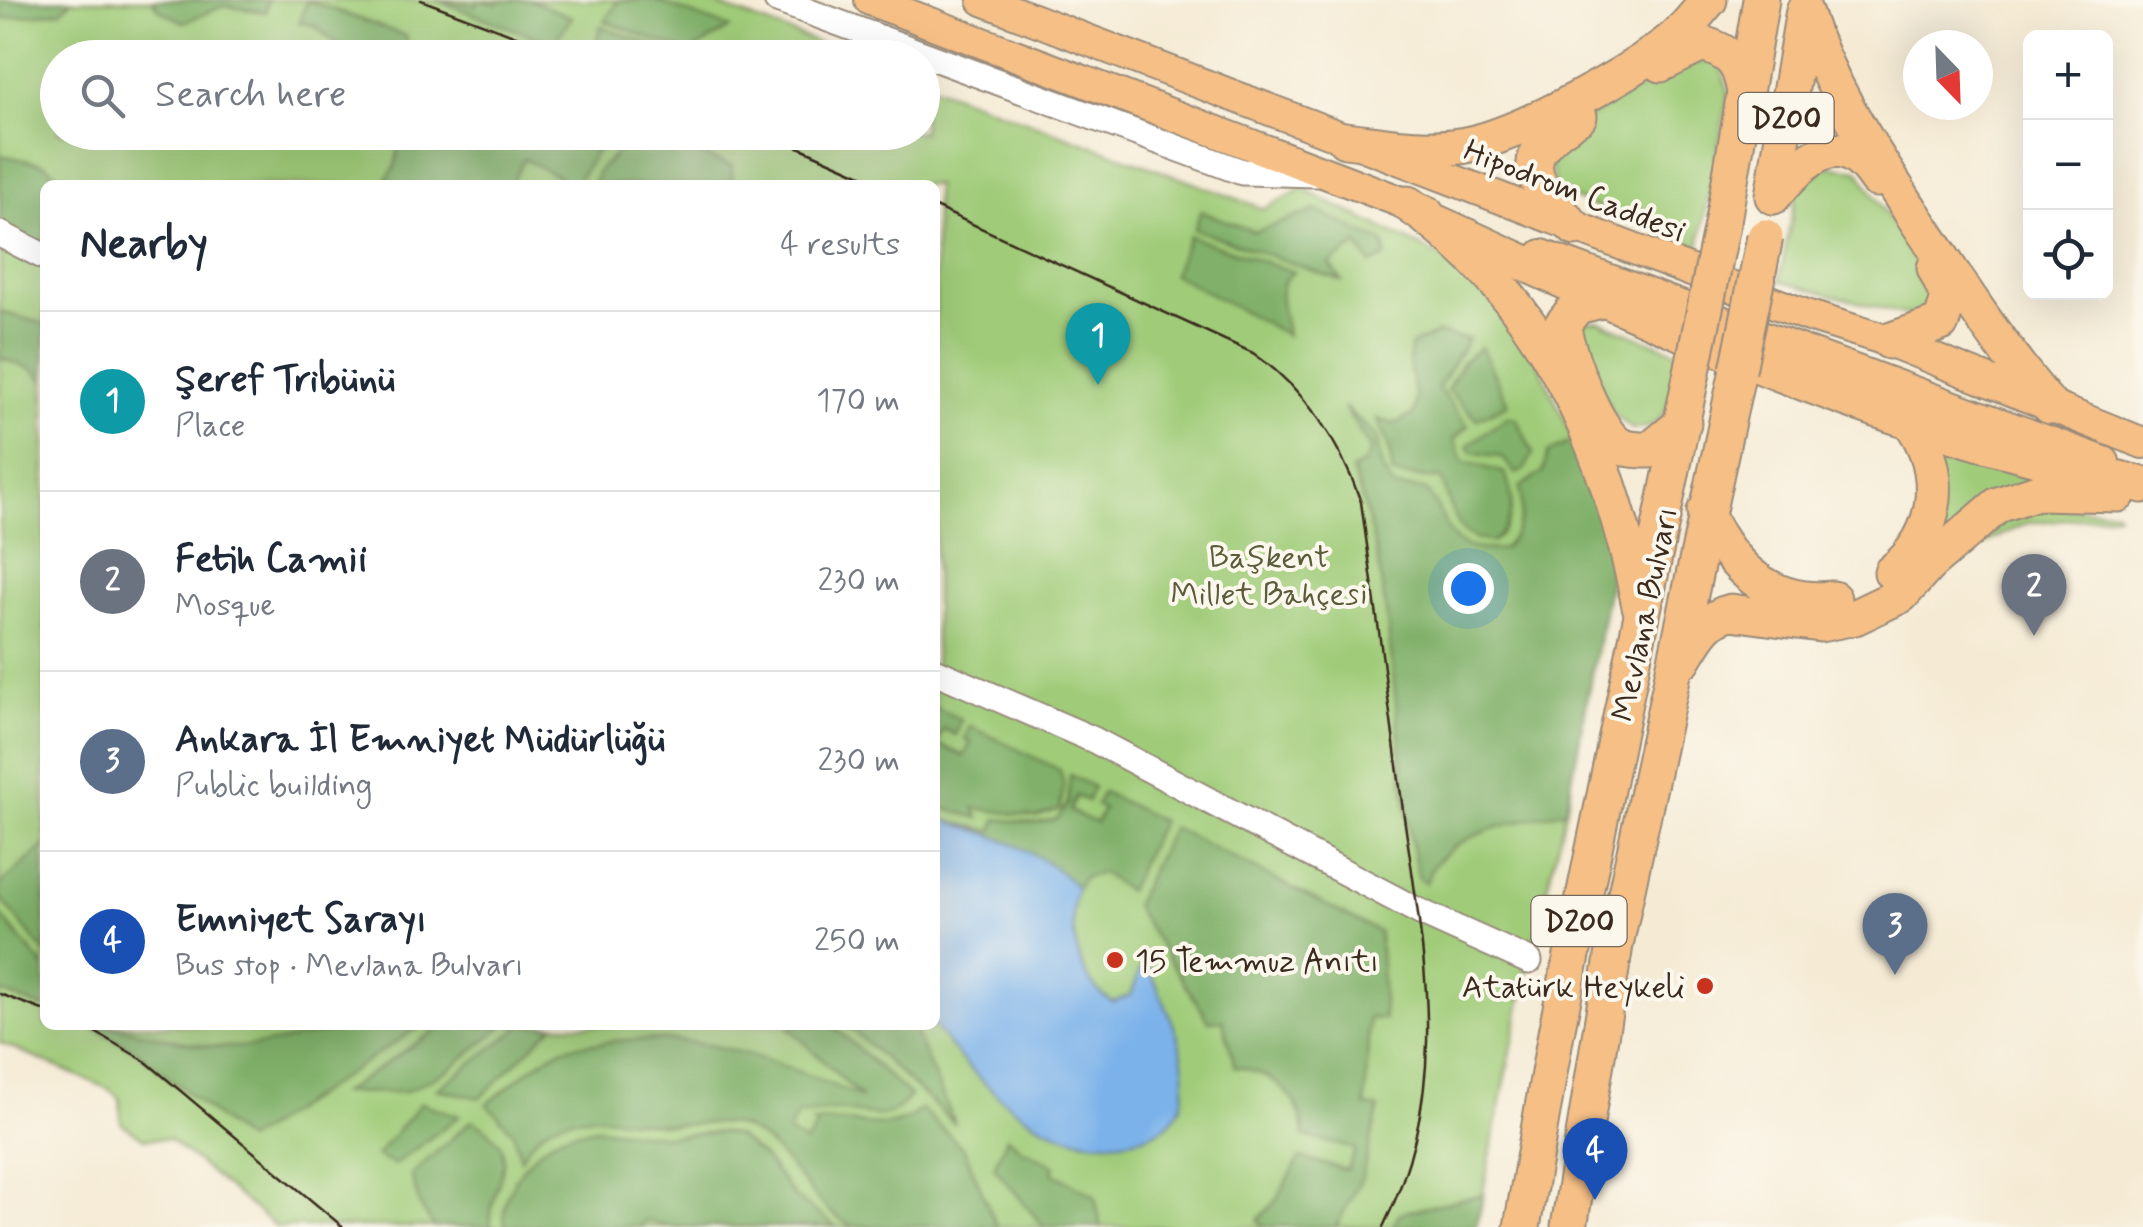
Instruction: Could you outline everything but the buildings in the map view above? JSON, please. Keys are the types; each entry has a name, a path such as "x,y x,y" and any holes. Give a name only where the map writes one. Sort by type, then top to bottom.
{"highway":[{"path":"1345,140 1426,149 1474,143 1514,129 1640,62 1676,38 1709,0"},
{"name":"Mevlana Bulvarı","path":"1522,1225 1556,1033 1724,215 1761,0"},
{"path":"1805,6 1819,60 1863,137 1988,330 2050,406"},
{"name":"Mevlana Bulvarı","path":"1569,1227 1615,945 1765,237 1805,6"},
{"path":"1574,228 1554,206 1537,176 1537,146 1546,136 1682,52 1702,44 1732,56 1741,68 1746,98"},
{"path":"1772,196 1799,165 1819,153 1840,150 1861,157 1945,284 1949,298 1941,323 1889,342"},
{"path":"1419,212 1606,298 1908,418 1979,442 2143,481"},
{"path":"1419,212 1522,309 1547,349 1604,468 1625,530 1643,622"},
{"path":"1606,298 1577,306 1562,326 1567,349 1606,434 1619,445 1650,450 1683,423"},
{"path":"1705,512 1723,551 1773,592 1808,600 1854,596 1908,559 1925,530 1936,493 1932,461 1922,436 1908,418"},
{"path":"1672,678 1700,631 1719,615 1731,612 1820,624 1886,605 1998,505 2037,492 2143,496"}],"main road":[{"path":"870,0 1419,212 2143,481"},
{"name":"Hipodrom Caddesi","path":"983,0 1806,316 1889,342 2143,443"}],"street":[{"path":"777,0 885,40"},
{"path":"940,60 1242,172 1328,174"},
{"path":"0,234 40,255"},
{"path":"940,673 1094,740 1396,900 1530,961"}],"green space":[{"name":"Başkent Millet Bahçesi","path":"0,0 704,0 810,40 40,40 40,150 940,150 940,89 1264,209 1302,189 1444,258 1517,317 1583,460 1610,580 1566,810 1529,961 1476,1227 276,1227 169,1139 144,1139 121,1123 120,1098 107,1088 0,1043"},
{"path":"0,0 72,0 61,11 0,19"},
{"path":"152,0 268,0 265,12 224,6 184,22 161,11"},
{"path":"307,0 406,36 407,40 332,40 315,26 299,22"},
{"path":"436,0 476,5 478,0 497,4 499,0 530,0 572,17 556,40 542,40"},
{"path":"618,0 653,0 730,28 710,40 655,40 605,21"},
{"path":"600,26 638,40 597,40"},
{"path":"1718,58 1729,92 1699,247 1555,191 1547,145 1556,137 1671,69"},
{"path":"398,150 598,150 578,180 565,180 524,159 513,180 386,180 395,167"},
{"path":"620,150 688,150 732,166 732,180 595,180 597,172"},
{"path":"0,155 44,164 65,180 40,180 40,247 0,227"},
{"path":"1819,165 1858,170 1932,285 1934,310 1916,316 1903,314 1779,281 1796,194"},
{"path":"1316,210 1384,243 1386,256 1371,264 1357,245 1330,264 1342,281 1194,229 1201,211 1255,232"},
{"path":"1189,236 1294,272 1281,291 1287,335 1173,274"},
{"path":"0,312 40,323 40,376 32,369 0,358"},
{"path":"1598,321 1678,352 1669,403 1656,422 1632,429 1613,414 1574,332 1582,322"},
{"path":"1437,333 1468,339 1438,388 1468,426 1454,439 1463,461 1505,473 1508,482 1509,519 1493,541 1470,536 1463,529 1442,479 1393,475 1389,448 1377,419 1394,424 1413,415 1411,345"},
{"path":"1481,347 1508,404 1477,419 1447,390 1463,361"},
{"path":"1344,407 1376,436 1382,469 1393,487 1426,490 1452,535 1469,547 1503,549 1520,520 1520,487 1542,473 1548,453 1574,440 1608,540 1610,580 1566,810 1506,825 1464,841 1434,866 1426,883 1419,879 1412,847 1378,561 1352,470 1364,463 1371,450"},
{"path":"1507,417 1516,418 1533,453 1525,469 1516,474 1502,457 1472,452 1468,445"},
{"path":"1936,443 2034,480 1933,547"},
{"path":"2021,507 2115,510 2117,514 2028,523 1965,552"},
{"path":"940,710 961,720 956,735 943,729 940,736"},
{"path":"970,726 1060,770 1064,785 1060,809 1036,817 974,808 979,818 940,807 940,745 964,756 971,742 965,739"},
{"path":"1070,775 1093,787 1088,801 1076,796 1070,811 1096,823 1103,809 1096,805 1103,792 1161,821 1128,891 1102,873 1084,877 1077,888 1045,861 945,821 993,831 997,819 1036,823 1057,819 1068,803"},
{"path":"1172,827 1379,932 1384,1019 1369,1018 1365,1106 1379,1108 1362,1177 1336,1227 1265,1227 1258,1220 1275,1202 1300,1158 1347,1170 1356,1149 1304,1136 1298,1110 1283,1089 1261,1074 1235,1067 1223,1020 1209,1021 1134,906"},
{"path":"40,849 40,947 0,897 0,885"},
{"path":"0,914 40,962 40,1007 0,992"},
{"path":"97,1030 129,1030 195,1044 232,1047 335,1030 414,1030 246,1141 135,1050"},
{"path":"436,1030 498,1030 450,1069 405,1092 342,1093"},
{"path":"516,1030 549,1030 480,1098 437,1089"},
{"path":"791,1030 837,1030 910,1096 886,1114 832,1110 798,1114 788,1132 806,1143 817,1126 813,1123 883,1125 909,1118 921,1109 964,1149 997,1227 852,1226 827,1209 765,1141 727,1123 678,1125 602,1117 565,1120 533,1140 521,1159 513,1132 487,1104 562,1049 635,1040 669,1040 735,1051 862,1098"},
{"path":"852,1030 914,1030 955,1124"},
{"path":"421,1103 459,1116 394,1165 376,1156"},
{"path":"472,1120 490,1132 500,1144 503,1156 491,1227 434,1227 420,1206 411,1175"},
{"path":"597,1128 670,1136 721,1132 737,1136 764,1158 795,1197 837,1227 672,1227 646,1220 639,1227 506,1227 505,1203 532,1157 556,1138"},
{"path":"1007,1137 1054,1165 1054,1174 1095,1196 1101,1227 1044,1227 994,1167"},
{"path":"1484,1194 1476,1227 1392,1227 1400,1213"}],"water":[{"path":"940,819 1030,853 1077,888 1073,918 1077,951 1091,981 1113,1002 1131,995 1144,959 1180,1044 1183,1097 1174,1118 1157,1131 1110,1142 1079,1139 1050,1130 1023,1115 998,1096 937,1030"}],"tram line":[{"path":"421,0 527,40"},
{"path":"805,150 873,180"},
{"path":"940,209 1253,353 1304,400 1343,459 1361,502 1418,912 1427,1018 1419,1122 1405,1174 1383,1227"},
{"path":"0,994 40,1009"},
{"path":"92,1030 145,1061 343,1227"}],"place":[{"name":"Şeref Tribünü","path":"1098,385"},
{"name":"Fetih Camii","path":"2034,636"},
{"name":"15 Temmuz Anıtı","path":"1115,960"},
{"name":"Ankara İl Emniyet Müdürlüğü","path":"1895,975"},
{"name":"Atatürk Heykeli","path":"1705,986"},
{"name":"Emniyet Sarayı","path":"1595,1200"}]}
